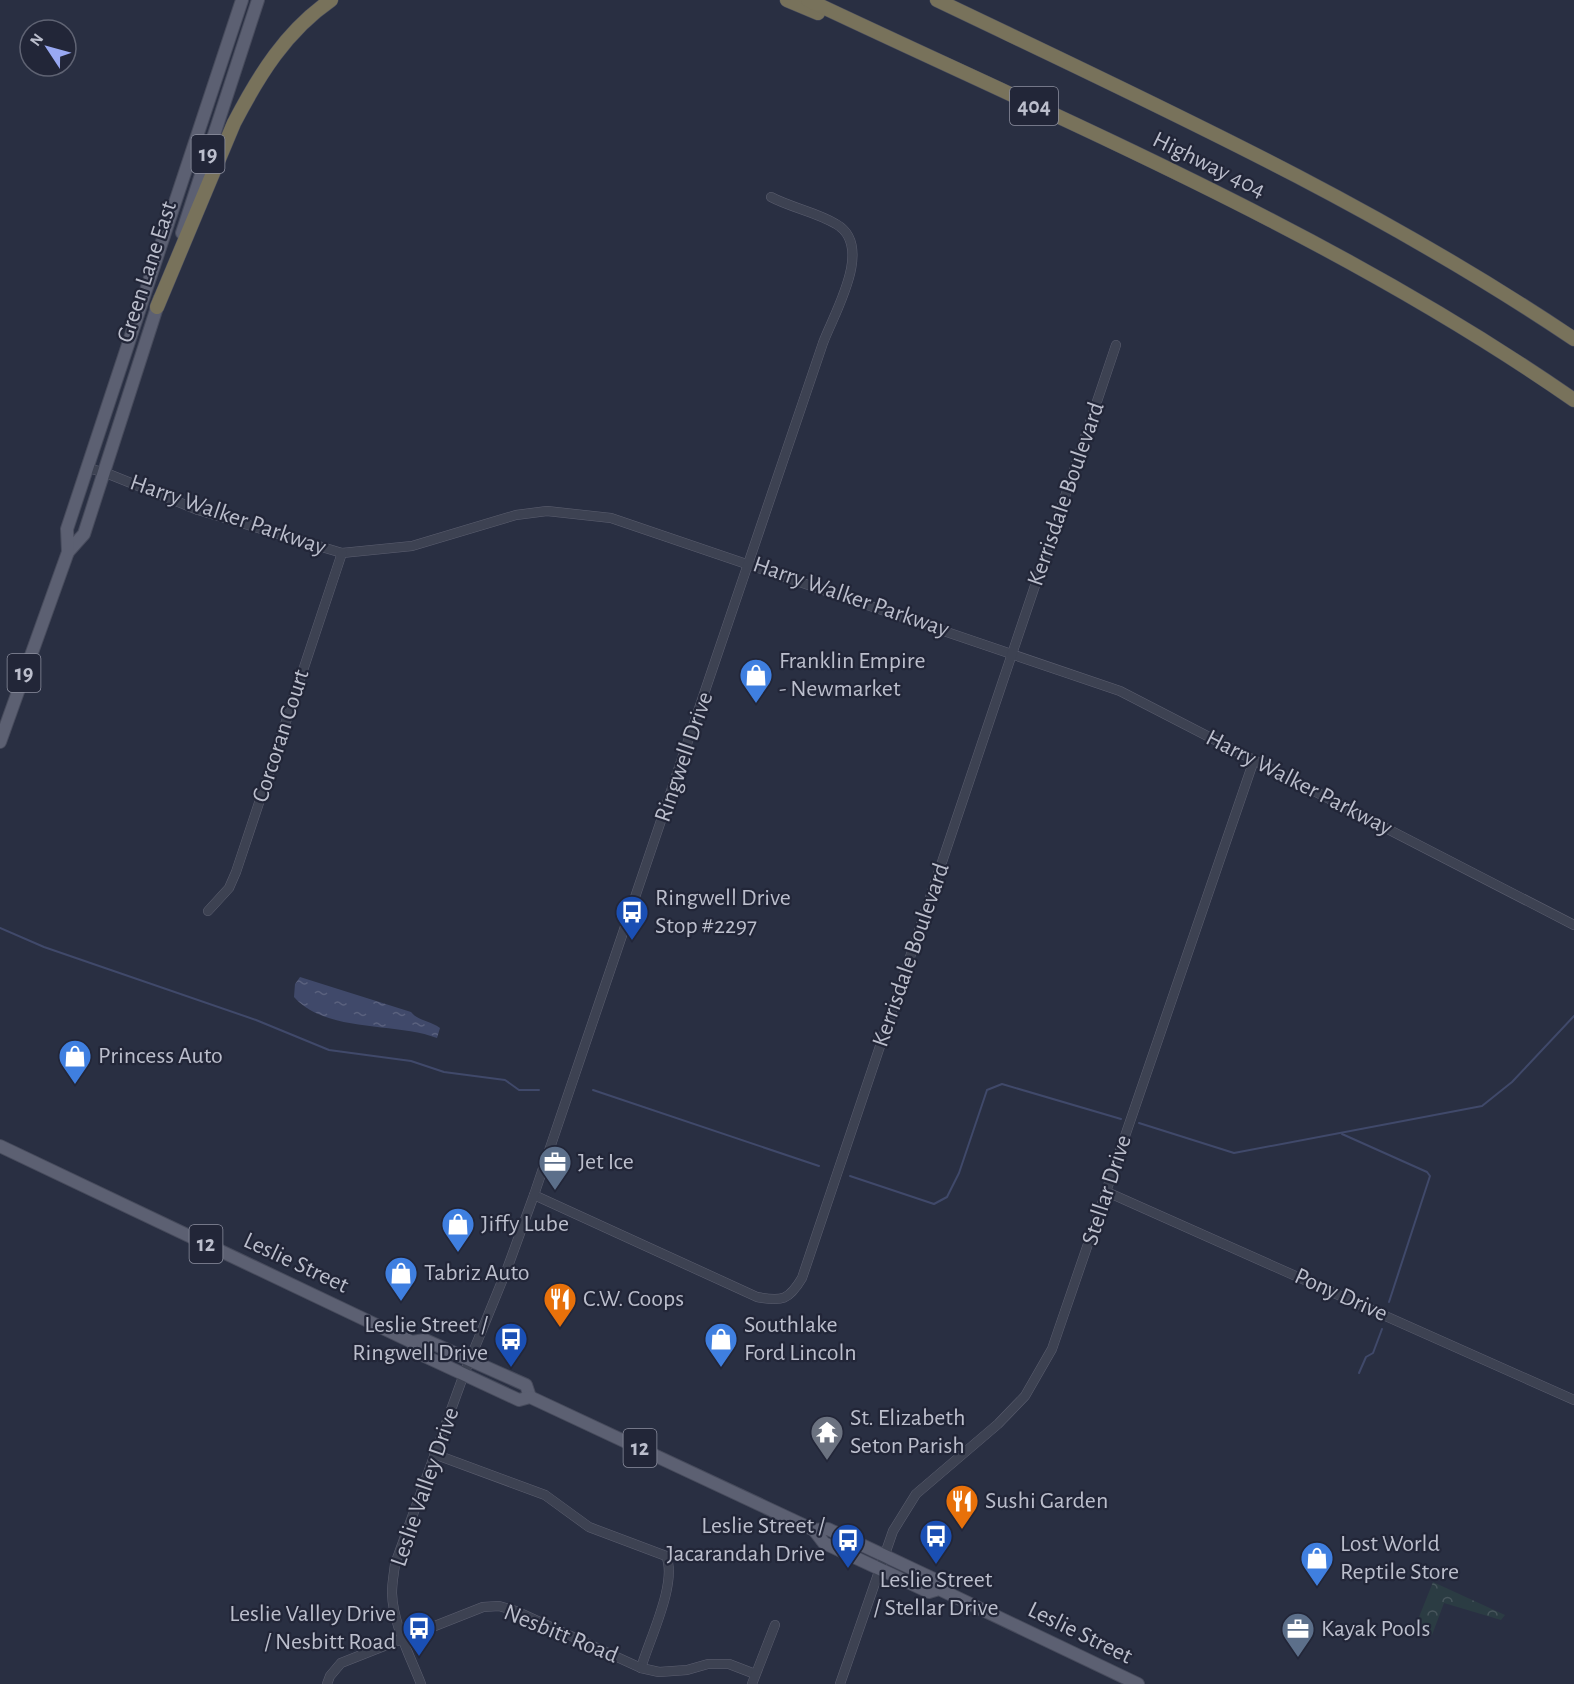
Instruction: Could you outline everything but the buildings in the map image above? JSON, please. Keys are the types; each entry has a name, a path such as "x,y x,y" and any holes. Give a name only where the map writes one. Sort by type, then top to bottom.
{"highway":[{"path":"157,308 234,123 248,96 281,46 306,19 331,0"},
{"path":"787,0 817,13 844,17"},
{"name":"Highway 404","path":"808,0 1256,213 1385,281 1461,326 1574,400"},
{"name":"Highway 404","path":"937,0 1319,187 1422,243 1574,339"}],"main road":[{"name":"Green Lane East","path":"68,552 67,529 242,0"},
{"name":"Green Lane East","path":"0,742 68,552 84,534 106,473 157,308 258,0"},
{"name":"Leslie Street","path":"0,1146 412,1341 424,1340 526,1385 530,1397"},
{"name":"Leslie Street","path":"412,1341 418,1353 519,1400 530,1397 814,1530 824,1543 880,1570 929,1592 939,1589 1138,1684"},
{"name":"Leslie Street","path":"814,1530 828,1529 885,1555 936,1580 939,1589"}],"street":[{"name":"Ringwell Drive","path":"470,1359 534,1195 854,256 853,244 848,234 838,225 771,197"},
{"name":"Kerrisdale Boulevard","path":"534,1195 757,1297 771,1300 790,1296 802,1278 1116,345"},
{"name":"Harry Walker Parkway","path":"88,468 198,510 342,553 412,546 516,515 547,511 611,518 1013,652 1120,691 1574,925"},
{"name":"Corcoran Court","path":"208,911 229,888 236,872 342,553"},
{"name":"Stellar Drive","path":"840,1684 893,1531 916,1494 998,1424 1025,1396 1060,1330 1254,760"},
{"name":"Pony Drive","path":"1107,1192 1574,1400"},
{"name":"Leslie Valley Drive","path":"421,1684 403,1638 392,1592 395,1564 470,1359"},
{"path":"434,1454 545,1495 589,1527 666,1556 670,1569 666,1589 641,1668"},
{"name":"Nesbitt Road","path":"327,1684 330,1676 341,1663 462,1614 483,1607 499,1606 516,1611 641,1668 659,1672 729,1664 754,1679"},
{"path":"754,1679 774,1625"}],"green space":[{"path":"1433,1582 1505,1615 1501,1620 1444,1603 1432,1635 1410,1626 1417,1622"}],"water":[{"path":"300,977 411,1012 440,1028 437,1038 420,1033 342,1022 324,1016 308,1008 294,997 295,984"}],"waterway":[{"path":"0,928 44,947 256,1020 329,1050 411,1061 444,1072 505,1080 519,1090 539,1090"},
{"path":"1139,1123 1234,1153 1482,1106 1512,1082 1574,1016"},
{"path":"850,1176 934,1204 947,1197 959,1173 987,1090 1002,1084 1121,1119"},
{"path":"593,1090 819,1166"},
{"path":"1342,1134 1427,1172 1430,1176 1389,1302"},
{"path":"1359,1373 1366,1357 1373,1353 1382,1329"}],"place":[{"name":"Franklin Empire - Newmarket","path":"756,704"},
{"name":"Ringwell Drive Stop #2297","path":"632,941"},
{"name":"Princess Auto","path":"75,1085"},
{"name":"Jet Ice","path":"555,1191"},
{"name":"Jiffy Lube","path":"458,1253"},
{"name":"Tabriz Auto","path":"401,1302"},
{"name":"C.W. Coops","path":"560,1328"},
{"name":"Leslie Street / Ringwell Drive","path":"511,1368"},
{"name":"Southlake Ford Lincoln","path":"721,1368"},
{"name":"St. Elizabeth Seton Parish","path":"827,1461"},
{"name":"Sushi Garden","path":"962,1530"},
{"name":"Leslie Street / Stellar Drive","path":"936,1565"},
{"name":"Leslie Street / Jacarandah Drive","path":"848,1569"},
{"name":"Lost World Reptile Store","path":"1317,1587"},
{"name":"Leslie Valley Drive / Nesbitt Road","path":"419,1657"},
{"name":"Kayak Pools","path":"1298,1658"}]}
